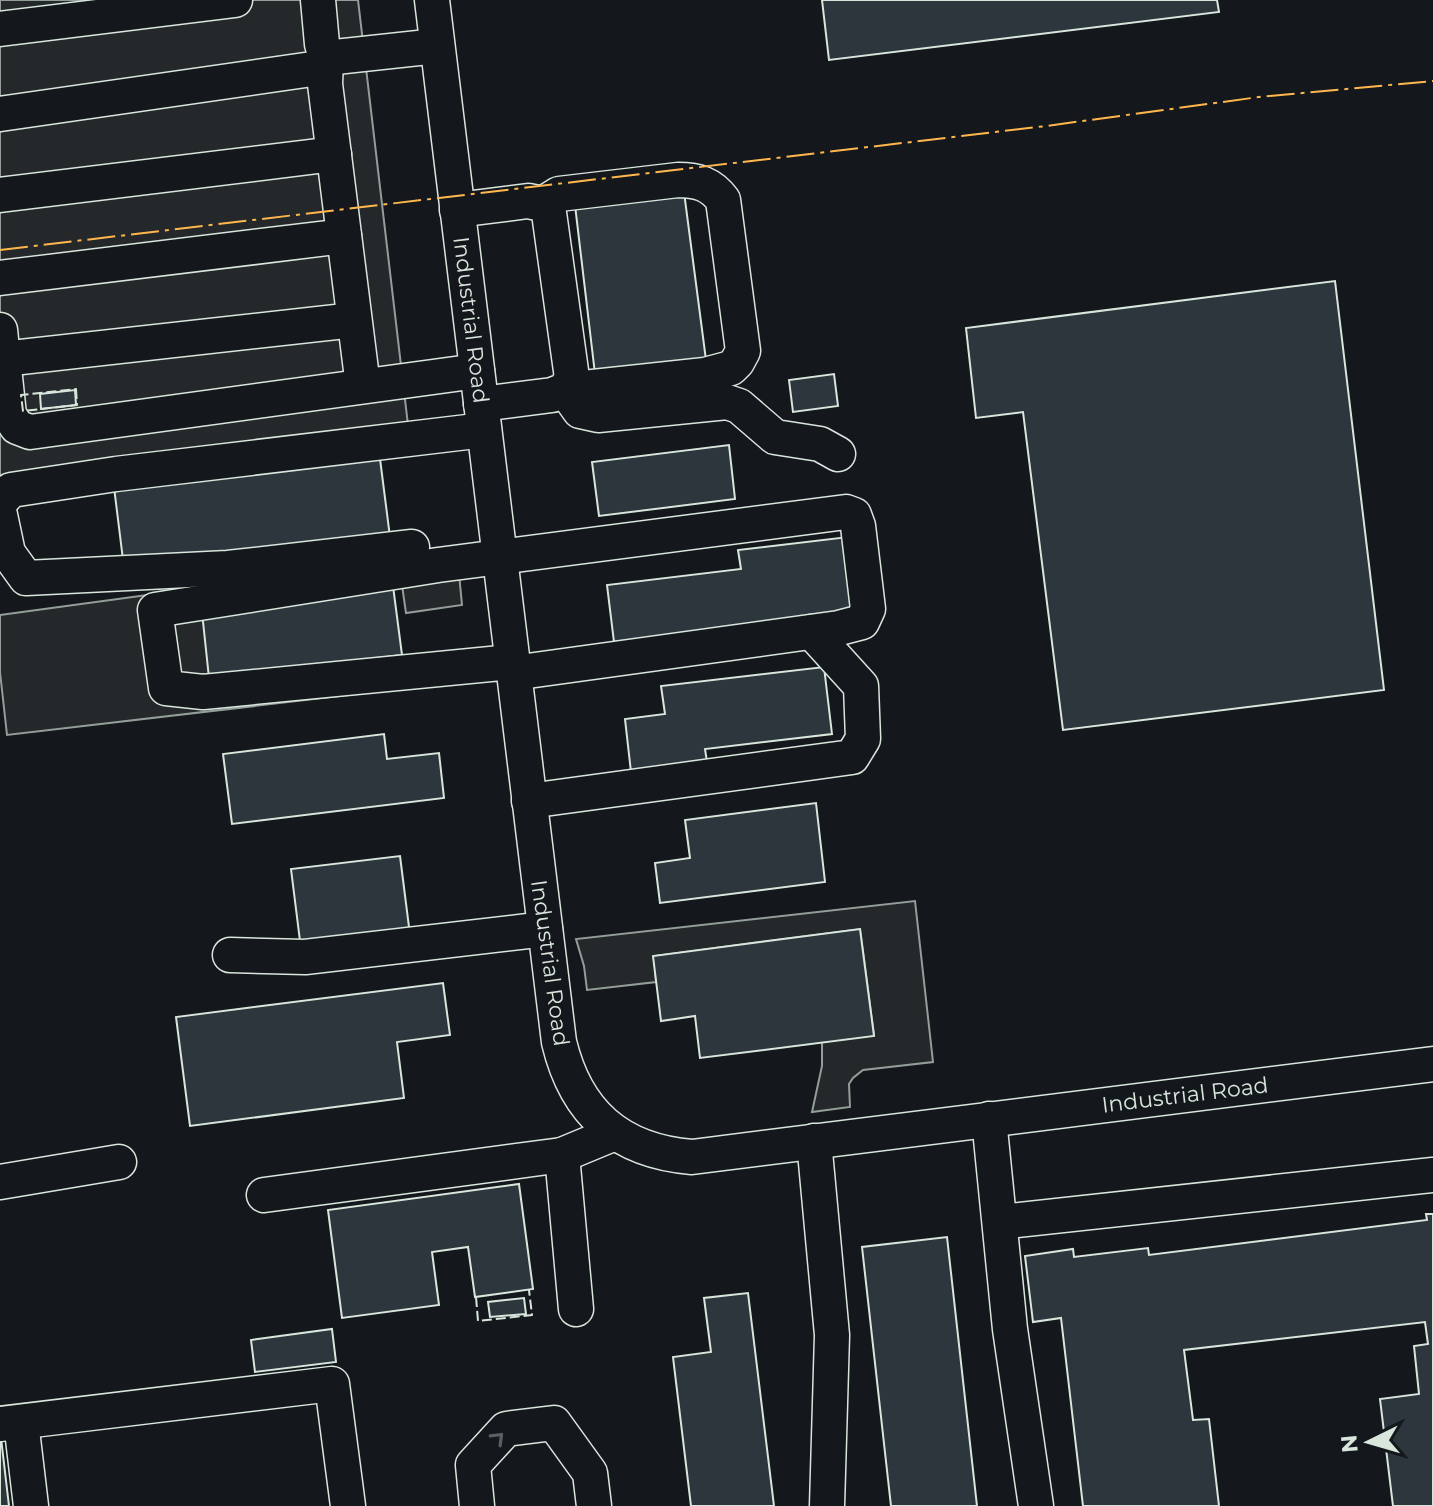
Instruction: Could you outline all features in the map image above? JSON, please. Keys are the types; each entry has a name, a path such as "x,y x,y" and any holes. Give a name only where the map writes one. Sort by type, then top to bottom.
{"street":[{"path":"0,29 235,0"},
{"path":"318,0 326,63 325,84 363,386"},
{"name":"Industrial Road","path":"432,0 545,929 564,1063 586,1105 615,1133 652,1151 692,1157 1433,1064"},
{"path":"0,114 437,46"},
{"path":"0,195 334,154"},
{"path":"0,502 11,490 483,417 565,390 705,375 731,368 743,351 723,200 715,189 693,180 678,180 559,194 543,204 528,201 457,210"},
{"path":"543,204 549,213 572,378 565,390"},
{"path":"0,278 344,236"},
{"path":"354,320 2,344 9,415 17,427 30,432 477,371"},
{"path":"565,390 580,411 598,415 727,402 739,406 775,437 820,444 838,454"},
{"path":"0,515 8,553 26,578 42,579 497,548 846,512 854,515 858,526 868,609 862,622 812,632 512,667 203,692 166,688 155,610 422,567 497,548"},
{"path":"529,801 852,757 863,739 861,686 812,632"},
{"path":"230,955 305,957 545,929"},
{"path":"989,1119 1010,1329 1036,1506"},
{"path":"264,1195 562,1155 615,1133"},
{"path":"814,1141 832,1335 827,1506"},
{"path":"562,1155 576,1309"},
{"path":"0,1182 119,1162"},
{"path":"1000,1222 1433,1175"},
{"path":"31,1506 10,1423 332,1384 348,1506"},
{"path":"477,1506 473,1465 506,1429 554,1423 590,1473 594,1506"}],"shaded area":[{"path":"0,0 358,0 408,425 0,475"},
{"path":"457,553 462,605 406,613 402,585 210,678 402,655 403,665 443,684 7,735 0,672 0,615"},
{"path":"915,901 933,1062 863,1070 849,1084 850,1107 812,1112 822,1066 822,1042 874,1035 860,929 654,956 656,982 587,990 576,939"}],"building":[{"path":"822,0 1217,0 1219,12 829,60"},
{"path":"684,192 706,360 595,374 575,205"},
{"path":"1335,281 1384,690 1063,730 1023,412 976,418 966,328"},
{"path":"834,374 838,406 793,412 789,380"},
{"path":"75,390 76,405 41,409 40,394"},
{"path":"729,445 735,499 599,516 592,462"},
{"path":"379,451 390,537 124,568 114,487"},
{"path":"848,537 857,612 614,642 607,585 741,569 738,550"},
{"path":"393,586 402,655 209,678 202,612"},
{"path":"824,667 832,734 705,749 707,762 631,772 625,719 665,714 661,686"},
{"path":"384,734 387,759 439,753 444,798 232,824 223,754"},
{"path":"816,803 825,882 660,903 655,863 690,858 685,820"},
{"path":"400,856 410,935 301,949 291,869"},
{"path":"860,929 874,1036 700,1058 695,1016 661,1021 653,956"},
{"path":"443,983 450,1035 397,1042 404,1098 190,1126 176,1017"},
{"path":"519,1184 533,1289 475,1297 468,1247 432,1252 439,1305 342,1318 328,1210"},
{"path":"1426,1214 1433,1214 1433,1506 1393,1506 1380,1399 1419,1394 1414,1346 1428,1344 1425,1322 1184,1350 1193,1420 1209,1419 1219,1506 1083,1506 1061,1318 1033,1322 1025,1256 1073,1249 1074,1257 1148,1248 1149,1255 1427,1220"},
{"path":"947,1237 977,1506 891,1506 862,1247"},
{"path":"748,1293 774,1506 691,1506 673,1357 711,1352 704,1298"},
{"path":"524,1298 526,1314 490,1317 488,1302"},
{"path":"332,1329 336,1362 255,1372 251,1340"},
{"path":"1,1438 9,1506 0,1506"}],"fence":[{"path":"76,389 77,405 23,411 21,395 76,389"},
{"path":"476,1297 478,1321 532,1315 529,1290"}],"power":[{"path":"0,250 1046,126 1259,97 1433,81"}]}
